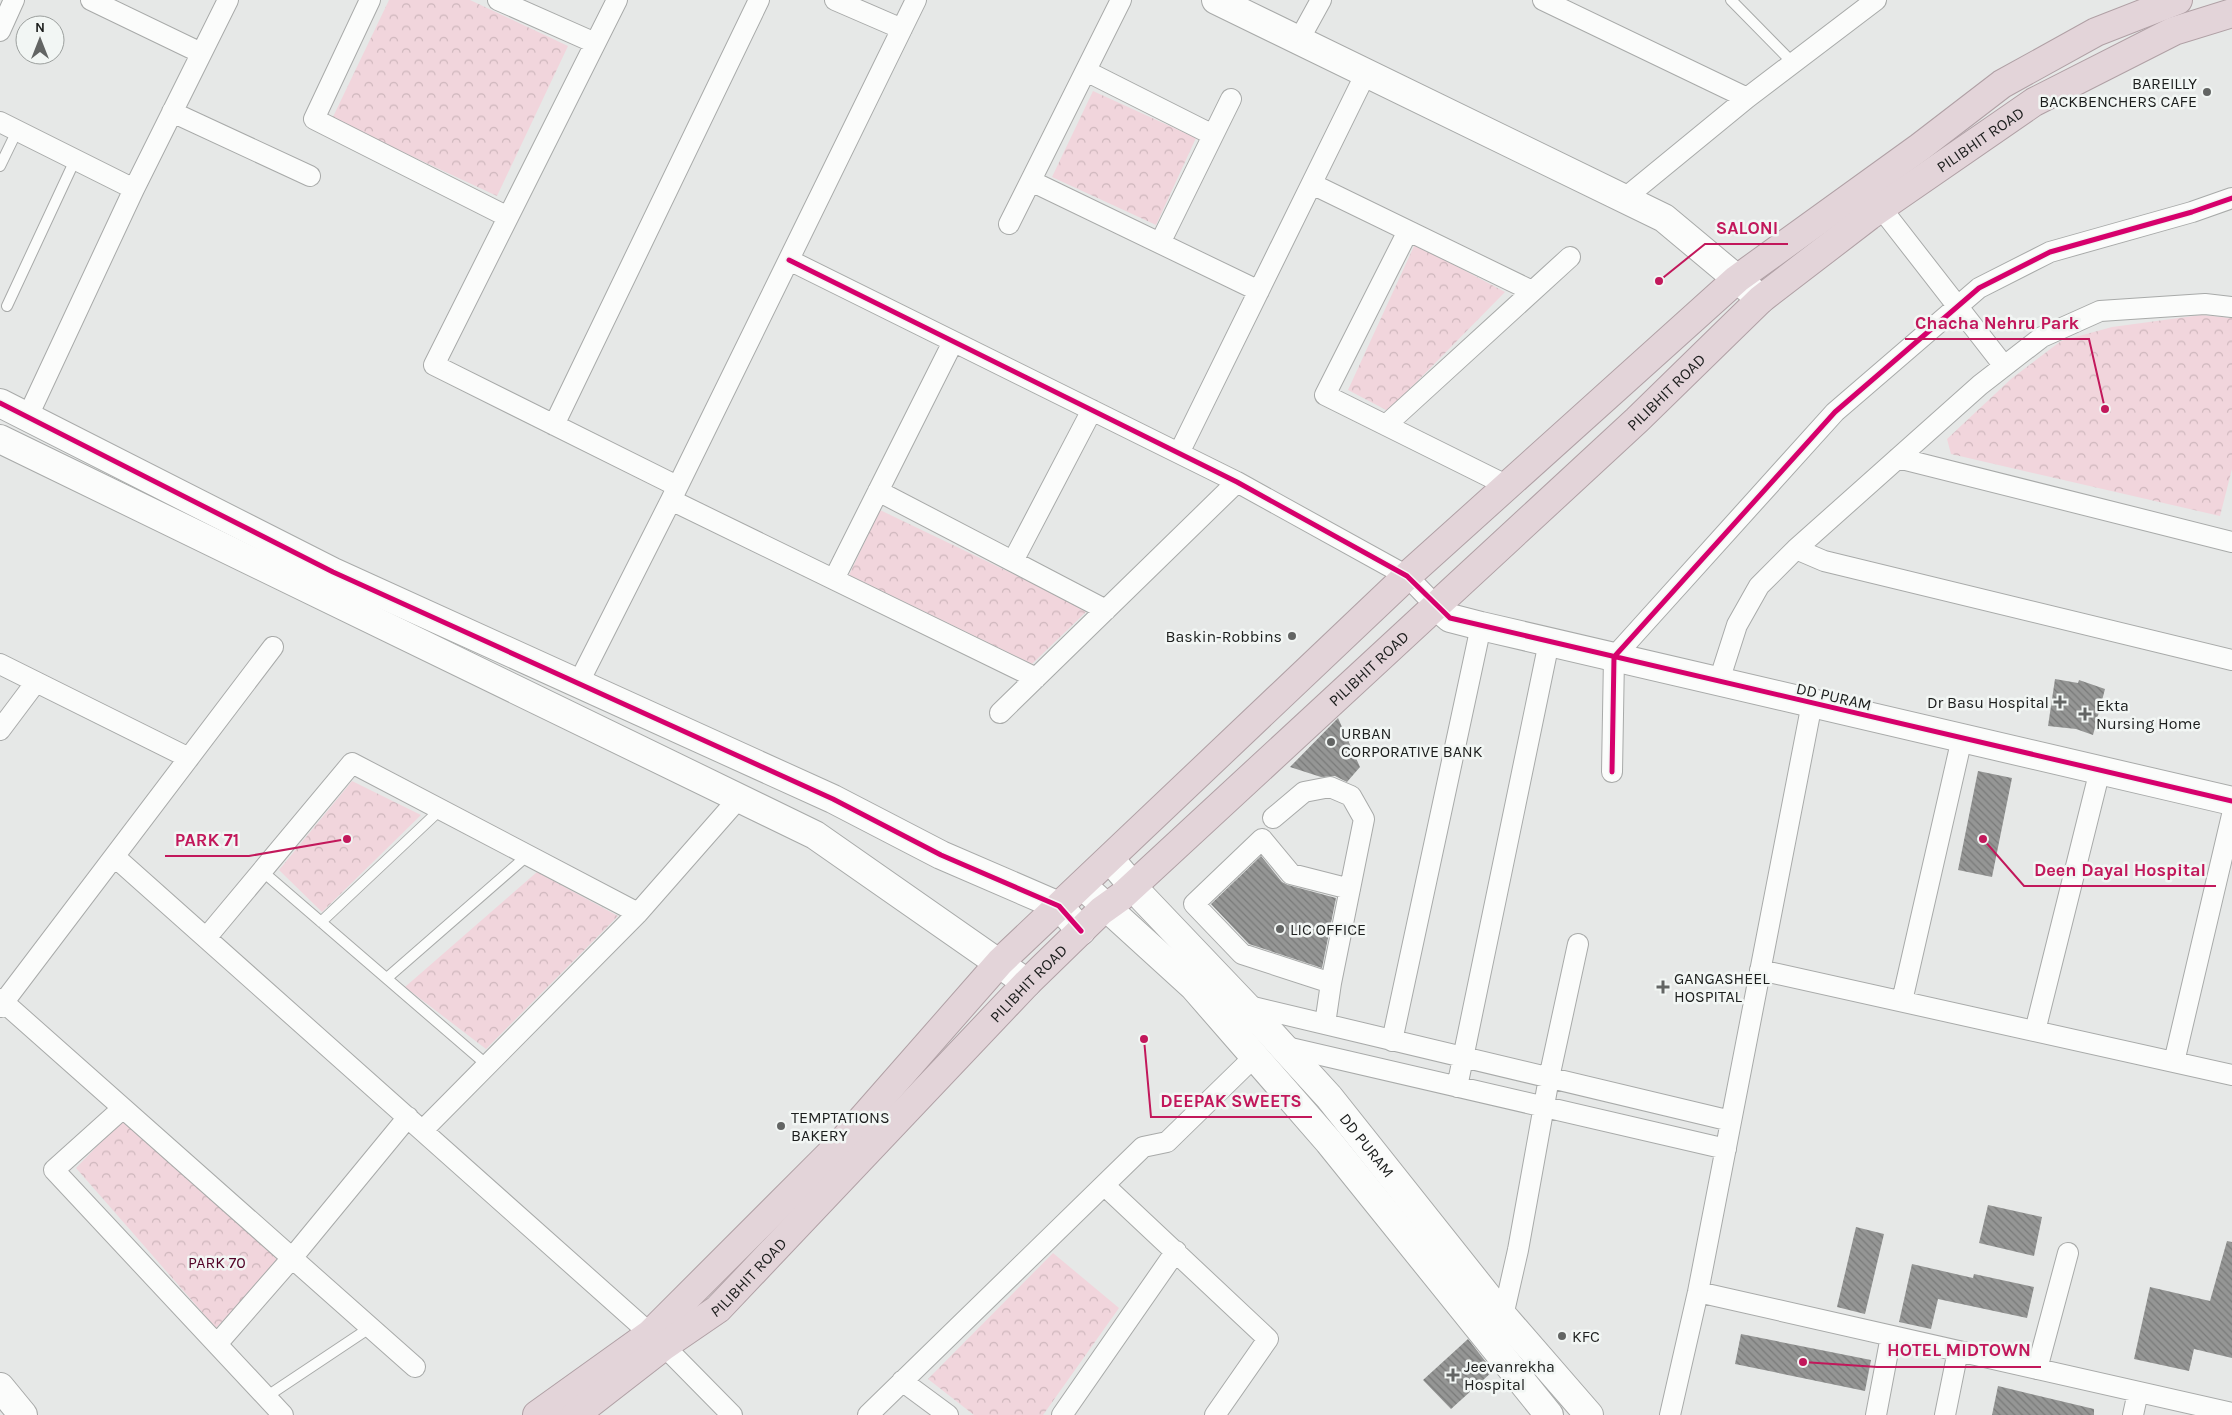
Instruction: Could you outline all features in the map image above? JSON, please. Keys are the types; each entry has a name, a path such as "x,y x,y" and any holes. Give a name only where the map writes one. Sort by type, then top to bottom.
{"highway":[{"path":"537,1415 657,1340 842,1142 1000,962 1407,576 1737,279 1920,147 2002,84 2096,32 2178,0"},
{"name":"PILIBHIT ROAD","path":"575,1415 657,1340 718,1309 1027,983 1081,930 1101,911 1108,908 1133,886 1637,420 1761,299 1880,208 2034,102 2174,31 2232,13"}],"street":[{"path":"0,31 14,0"},
{"path":"91,0 201,53"},
{"path":"28,416 134,189 228,0"},
{"path":"370,0 314,119 508,217"},
{"path":"498,0 595,43"},
{"path":"617,0 434,365 554,425 674,493 834,579 1036,678"},
{"path":"554,425 759,0"},
{"path":"835,0 902,29"},
{"path":"578,684 916,0"},
{"path":"1010,224 1121,0"},
{"path":"1216,0 1664,218 1761,299"},
{"path":"1299,40 1321,0"},
{"path":"1543,0 1747,98"},
{"path":"1625,198 1747,98 1876,0"},
{"path":"1086,71 1213,135"},
{"path":"1179,453 1366,73"},
{"path":"1160,243 1231,99"},
{"path":"172,112 310,176"},
{"path":"8,126 134,189"},
{"path":"1031,181 1259,291"},
{"path":"1312,184 1532,291"},
{"path":"1612,772 1614,657 1835,412 1979,288 2050,252 2232,198"},
{"path":"1880,208 2004,366"},
{"path":"1408,231 1325,395 1508,486"},
{"path":"1386,425 1570,257"},
{"path":"789,260 1237,482 1407,576 1435,605"},
{"path":"1719,682 1737,625 1759,586 1796,549 1898,458 2004,366 2042,337 2100,311 2205,304 2232,307"},
{"path":"834,579 953,342"},
{"path":"0,402 333,572 833,799 941,855 1059,906 1081,930"},
{"path":"1013,561 1092,410"},
{"path":"0,439 815,835 1000,962 1027,983"},
{"path":"1898,458 2231,538"},
{"path":"1000,712 1237,482"},
{"path":"878,491 1106,610"},
{"path":"1796,549 1824,561 2232,660"},
{"name":"DD PURAM","path":"1435,605 1450,618 1481,626 2232,801"},
{"path":"1392,1040 1481,626"},
{"path":"1457,1087 1549,642"},
{"path":"273,647 2,1003 415,1366"},
{"path":"0,664 189,758"},
{"path":"0,730 36,682"},
{"path":"1670,1415 1698,1292 1812,703"},
{"path":"1902,1001 1962,738"},
{"path":"206,938 352,763 638,913"},
{"path":"2034,1031 2100,770"},
{"path":"1273,818 1304,792 1330,787 1351,796 1364,819 1330,983 1325,1024"},
{"path":"217,1344 292,1258 416,1123 487,1065 638,913 738,798"},
{"path":"2174,1062 2232,815"},
{"path":"1330,983 1242,954 1194,904 1262,839 1291,874 1350,889"},
{"path":"115,856 657,1340 732,1415"},
{"name":"DD PURAM","path":"1110,859 1328,1098 1503,1316 1589,1415"},
{"name":"DD PURAM","path":"1082,885 1194,987 1329,1142 1549,1415"},
{"path":"1503,1316 1518,1250 1549,1078 1578,944"},
{"path":"1760,970 2232,1075"},
{"path":"1245,1006 1731,1121"},
{"path":"1282,1046 1726,1149"},
{"path":"868,1415 1143,1147 1167,1142 1254,1056"},
{"path":"123,1108 54,1170 283,1415"},
{"path":"1104,1184 1268,1339 1215,1415"},
{"path":"1062,1415 1176,1251"},
{"path":"2037,1369 2068,1253"},
{"path":"1698,1292 2138,1392 2231,1410"},
{"path":"1876,1415 1891,1336"},
{"path":"1945,1415 1958,1351"},
{"path":"902,1381 948,1415"},
{"path":"0,1387 22,1415"},
{"path":"2133,1415 2138,1392"}],"lane":[{"path":"1731,0 1793,63"},
{"path":"0,166 8,126"},
{"path":"7,306 75,160"},
{"path":"321,922 441,809"},
{"path":"387,978 528,855"},
{"path":"262,871 487,1065"},
{"path":"266,1397 371,1327"}],"green space":[{"path":"389,0 470,0 568,46 497,196 332,119"},
{"path":"1093,91 1196,138 1156,225 1052,177"},
{"path":"1415,244 1505,292 1388,411 1348,390"},
{"path":"2201,315 2232,318 2232,469 2220,516 1951,454 1947,439 2011,379 2061,341 2112,327"},
{"path":"880,510 1088,610 1032,664 849,575"},
{"path":"352,781 421,815 322,912 279,870"},
{"path":"537,872 618,916 486,1049 405,987"},
{"name":"PARK 70","path":"124,1118 279,1260 216,1328 76,1168"},
{"path":"1053,1253 1119,1308 1043,1415 974,1415 928,1379"}],"building":[{"path":"2055,679 2078,683 2079,680 2105,689 2093,735 2076,729 2048,726"},
{"name":"URBAN CORPORATIVE BANK","path":"1338,718 1360,767 1347,782 1335,776 1321,777 1290,767"},
{"path":"1978,771 2012,778 1992,877 1958,870"},
{"name":"LIC OFFICE","path":"1261,856 1282,882 1336,898 1322,968 1249,944 1211,904"},
{"path":"1988,1205 2042,1217 2034,1256 1979,1243"},
{"path":"1856,1227 1884,1234 1865,1314 1837,1307"},
{"path":"2227,1241 2232,1242 2232,1358 2194,1349 2189,1371 2134,1359 2150,1287 2210,1301"},
{"path":"1912,1264 1973,1278 1974,1274 2034,1287 2027,1318 1938,1299 1931,1329 1899,1322"},
{"path":"1741,1334 1871,1360 1865,1391 1735,1364"},
{"path":"1468,1339 1493,1371 1451,1409 1423,1380"},
{"path":"1998,1386 2094,1409 2094,1415 1992,1415"}],"cycle path":[{"path":"1612,772 1614,657 1835,412 1979,288 2050,252 2192,212 2232,198"},
{"path":"789,260 1237,482 1407,576 1450,618 2232,801"},
{"path":"0,403 333,572 833,799 941,855 1059,906 1081,931"}],"place":[{"name":"BAREILLY BACKBENCHERS CAFE","path":"2207,92"},
{"name":"SALONI","path":"1659,281"},
{"name":"Chacha Nehru Park","path":"2105,409"},
{"name":"Baskin-Robbins","path":"1292,636"},
{"name":"Dr Basu Hospital","path":"2060,702"},
{"name":"Ekta Nursing Home","path":"2085,714"},
{"name":"URBAN CORPORATIVE BANK","path":"1331,742"},
{"name":"PARK 71","path":"347,839"},
{"name":"Deen Dayal Hospital","path":"1983,839"},
{"name":"LIC OFFICE","path":"1280,929"},
{"name":"GANGASHEEL HOSPITAL","path":"1663,987"},
{"name":"DEEPAK SWEETS","path":"1144,1039"},
{"name":"TEMPTATIONS BAKERY","path":"781,1126"},
{"name":"KFC","path":"1562,1336"},
{"name":"HOTEL MIDTOWN","path":"1803,1362"},
{"name":"Jeevanrekha Hospital","path":"1453,1375"}]}
